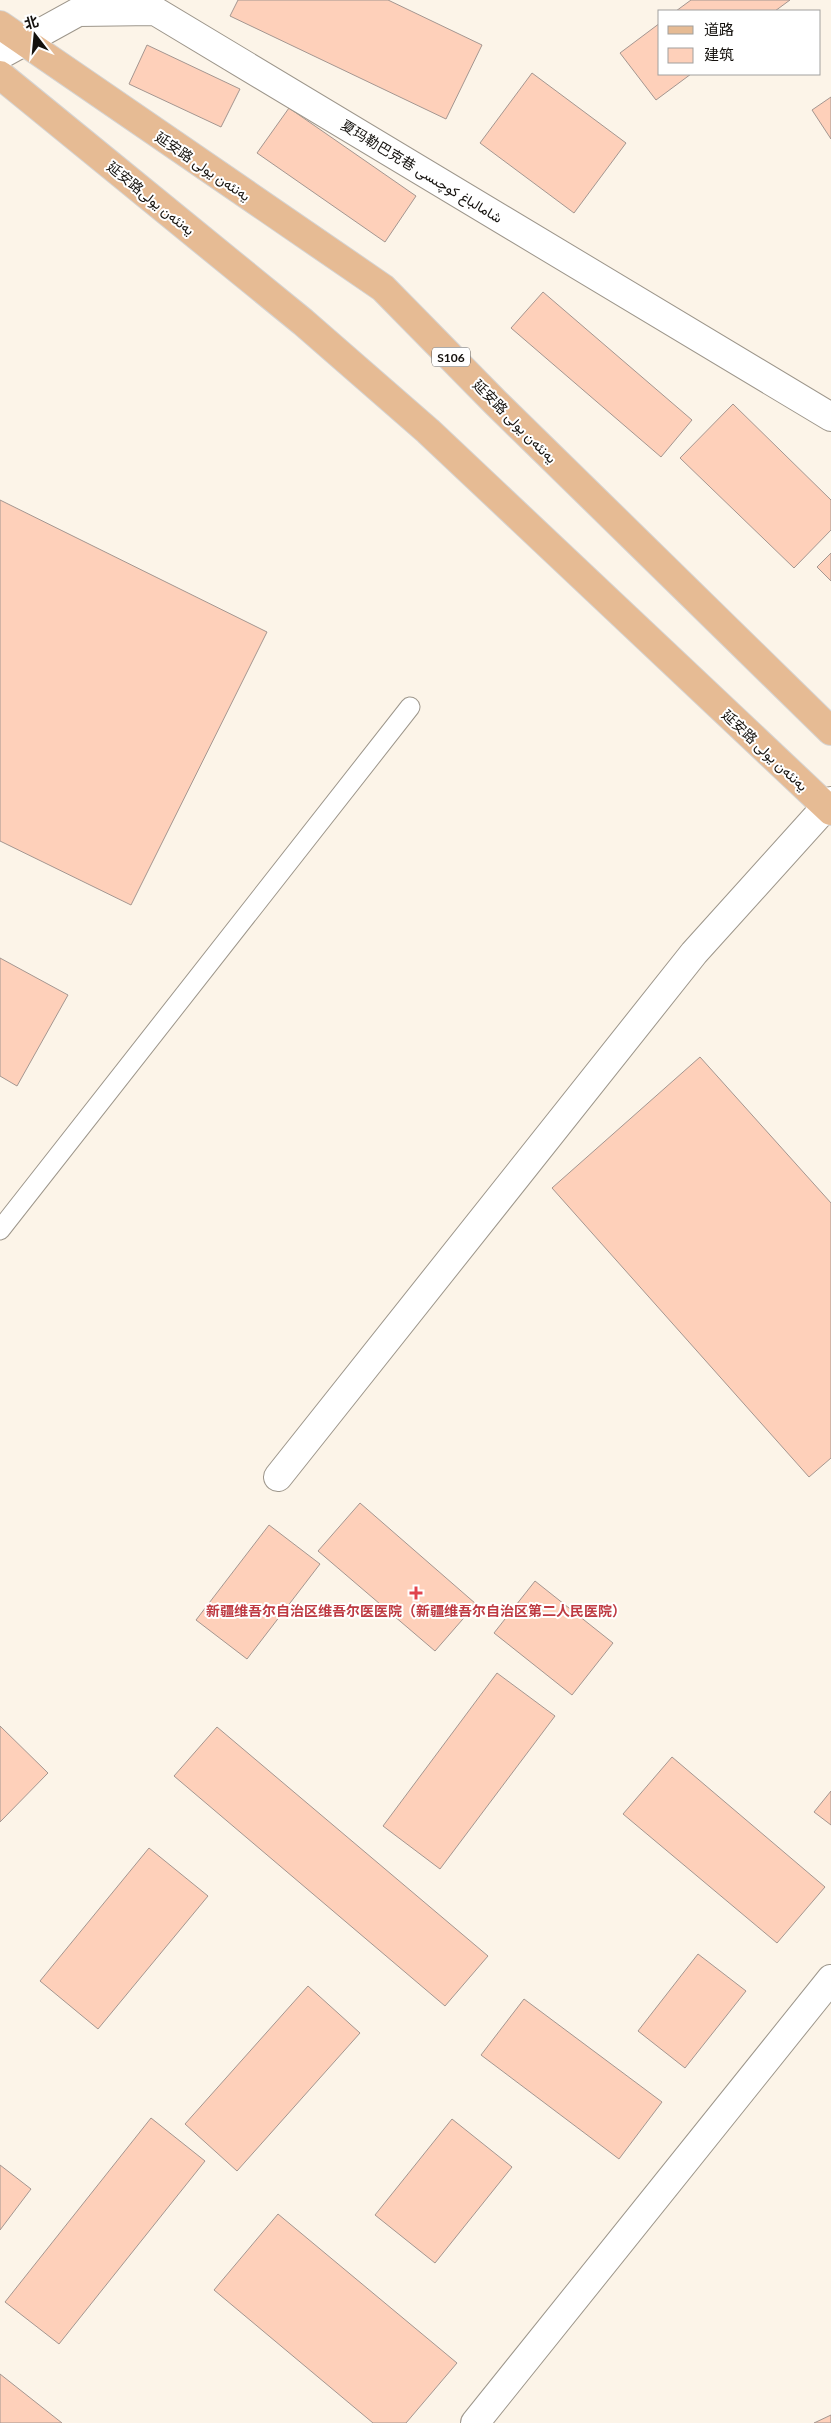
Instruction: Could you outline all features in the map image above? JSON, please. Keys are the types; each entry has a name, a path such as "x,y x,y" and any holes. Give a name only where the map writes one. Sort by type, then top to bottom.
{"main road":[{"name":"延安路 يەنئەن يولى","path":"0,25 12,49 383,288 495,402 831,730"},
{"name":"延安路يەنئەن يولى","path":"0,75 303,322"},
{"name":"延安路 يەنئەن يولى","path":"303,322 428,431 829,806"}],"street":[{"name":"夏玛勒巴克巷 شامالباغ كوچىسى","path":"12,49 78,12 155,11 831,416"},
{"path":"278,1477 694,953 829,806"},
{"path":"475,2423 831,1979"}],"lane":[{"path":"0,1230 410,707"}],"building":[{"path":"238,0 388,0 482,45 446,119 230,16"},
{"path":"691,0 790,0 776,10 677,10"},
{"path":"658,24 658,75 690,75 656,100 620,53"},
{"path":"147,45 240,89 221,127 129,84"},
{"path":"532,73 626,143 574,213 480,143"},
{"path":"831,97 831,139 812,110"},
{"path":"289,108 416,196 385,242 257,153"},
{"path":"543,292 692,420 661,457 511,328"},
{"path":"733,404 831,500 831,530 794,568 680,458"},
{"path":"0,500 267,632 131,905 0,841"},
{"path":"831,553 831,581 817,567"},
{"path":"0,958 68,995 17,1086 0,1076"},
{"path":"700,1057 831,1203 831,1458 809,1477 552,1188"},
{"path":"360,1503 476,1604 435,1651 318,1551"},
{"path":"269,1525 320,1564 247,1659 196,1620"},
{"path":"535,1581 613,1643 572,1695 494,1633"},
{"path":"497,1673 555,1716 440,1869 383,1826"},
{"path":"0,1726 48,1773 0,1822"},
{"path":"217,1727 488,1956 445,2006 174,1776"},
{"path":"672,1757 825,1887 777,1943 623,1814"},
{"path":"831,1791 831,1825 814,1812"},
{"path":"149,1848 208,1896 98,2029 40,1981"},
{"path":"698,1954 746,1991 685,2068 638,2031"},
{"path":"308,1986 360,2033 237,2171 185,2124"},
{"path":"524,1999 662,2102 619,2159 481,2055"},
{"path":"151,2118 205,2161 59,2344 5,2302"},
{"path":"452,2119 512,2167 435,2263 375,2215"},
{"path":"0,2165 31,2189 0,2230"},
{"path":"278,2214 457,2363 406,2423 373,2423 214,2290"},
{"path":"0,2374 62,2423 0,2423"},
{"path":"831,2415 831,2423 814,2423"}],"place":[{"name":"新疆维吾尔自治区维吾尔医医院（新疆维吾尔自治区第二人民医院）","path":"416,1593"}]}
